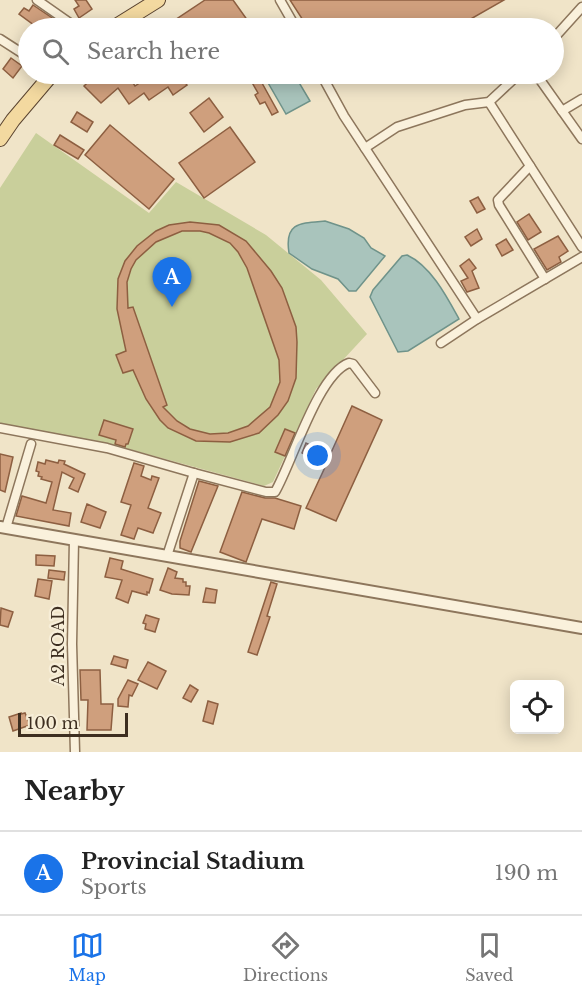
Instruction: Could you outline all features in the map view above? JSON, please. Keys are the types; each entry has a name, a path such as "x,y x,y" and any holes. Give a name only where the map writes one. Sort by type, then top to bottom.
{"main road":[{"path":"129,18 158,0"},
{"path":"0,139 42,84"}],"street":[{"path":"38,0 63,18"},
{"path":"280,0 290,18"},
{"path":"564,27 582,7"},
{"path":"0,39 18,51"},
{"path":"327,84 365,148 477,319"},
{"path":"365,148 397,127 465,105 489,102 508,84"},
{"path":"543,84 582,139"},
{"path":"562,111 582,99"},
{"path":"489,102 582,247"},
{"path":"530,166 498,200 545,279"},
{"path":"441,343 582,257"},
{"path":"0,428 107,448 266,492 274,492 320,392 345,364 352,364 375,393"},
{"path":"31,444 3,528 582,628"},
{"path":"167,556 194,473"},
{"name":"A2 ROAD","path":"74,540 72,644 75,752"}],"green space":[{"path":"36,133 149,213 176,182 266,235 321,280 367,334 316,389 273,482 264,486 103,442 0,424 0,188"}],"water":[{"path":"269,84 300,84 310,101 286,114"},
{"path":"325,221 349,229 364,238 371,248 385,256 356,291 349,291 338,279 312,269 289,253 289,235 296,226"},
{"path":"407,255 431,274 459,319 408,351 398,352 370,297 373,290 402,256"}],"building":[{"path":"75,0 86,0 92,9 79,18 74,9 79,6"},
{"path":"205,0 233,0 246,18 178,18"},
{"path":"290,0 504,0 472,18 302,18"},
{"path":"33,5 52,18 24,18 19,14 24,8 29,11"},
{"path":"11,58 18,63 18,71 13,78 3,69"},
{"path":"86,84 187,85 173,95 168,87 149,100 144,93 129,104 118,88 101,103 84,86"},
{"path":"253,84 263,84 278,112 272,115 265,102 260,104 255,95 258,93"},
{"path":"209,98 223,117 204,132 190,113"},
{"path":"77,112 93,122 87,132 71,122"},
{"path":"110,125 174,179 149,209 85,155"},
{"path":"230,127 255,162 204,198 179,163"},
{"path":"60,135 84,150 78,159 54,145"},
{"path":"478,197 485,209 477,213 470,201"},
{"path":"529,214 541,232 528,240 517,222"},
{"path":"190,222 219,225 246,241 282,288 296,327 296,378 288,401 278,415 259,433 230,442 196,441 168,428 146,399 133,370 123,373 116,355 126,351 117,309 118,279 125,261 137,246 156,231 169,225","holes":["182,231 200,231 230,243 238,252 247,268 279,360 280,382 270,407 248,426 228,433 210,434 190,429 177,421 163,407 167,405 133,307 128,308 127,282 136,260 156,242"]},
{"path":"477,229 482,239 471,246 465,237"},
{"path":"558,236 568,251 559,257 561,262 547,270 534,249"},
{"path":"506,239 513,250 502,256 496,245"},
{"path":"469,259 476,268 472,271 479,288 467,292 461,281 468,278 460,266"},
{"path":"352,406 382,420 336,521 306,508 326,465 302,453 306,443 330,455"},
{"path":"104,420 133,429 125,447 115,444 116,440 99,435"},
{"path":"285,429 295,433 285,456 275,452"},
{"path":"0,454 13,457 5,492 0,490"},
{"path":"46,460 58,463 59,460 65,461 64,464 85,474 78,492 69,488 74,478 62,472 53,510 71,513 69,526 16,516 22,496 46,503 52,482 41,479 42,477 38,476 39,472 36,471 38,462 45,464"},
{"path":"134,463 144,466 141,476 151,480 152,476 159,478 148,508 161,513 153,533 138,528 134,539 121,535 131,505 121,502"},
{"path":"199,481 218,486 191,552 180,548 180,541"},
{"path":"242,492 301,506 294,529 262,519 246,562 220,552"},
{"path":"87,504 106,512 100,528 81,522"},
{"path":"36,555 55,556 54,566 36,565"},
{"path":"110,558 123,561 121,569 153,579 149,593 147,592 147,595 132,591 128,603 116,598 122,580 105,577"},
{"path":"168,568 177,572 175,578 183,579 186,586 190,586 189,595 172,594 160,590"},
{"path":"49,570 65,572 64,580 48,578"},
{"path":"38,579 52,581 49,599 35,596"},
{"path":"271,582 277,584 267,616 270,617 257,655 248,652"},
{"path":"206,588 217,590 215,603 203,602"},
{"path":"1,608 13,612 8,627 0,625"},
{"path":"146,615 159,619 155,632 145,629 146,624 143,623"},
{"path":"114,656 128,660 126,668 111,664"},
{"path":"148,662 166,671 157,689 138,680"},
{"path":"80,670 100,670 101,704 113,704 111,730 87,730 88,700 81,700"},
{"path":"128,680 138,684 132,696 129,695 128,707 118,706 118,699"},
{"path":"190,685 198,690 191,702 183,698"},
{"path":"208,701 218,704 213,724 203,721"},
{"path":"25,713 30,725 13,731 9,717"}],"place":[{"name":"Provincial Stadium","path":"172,307"}]}
